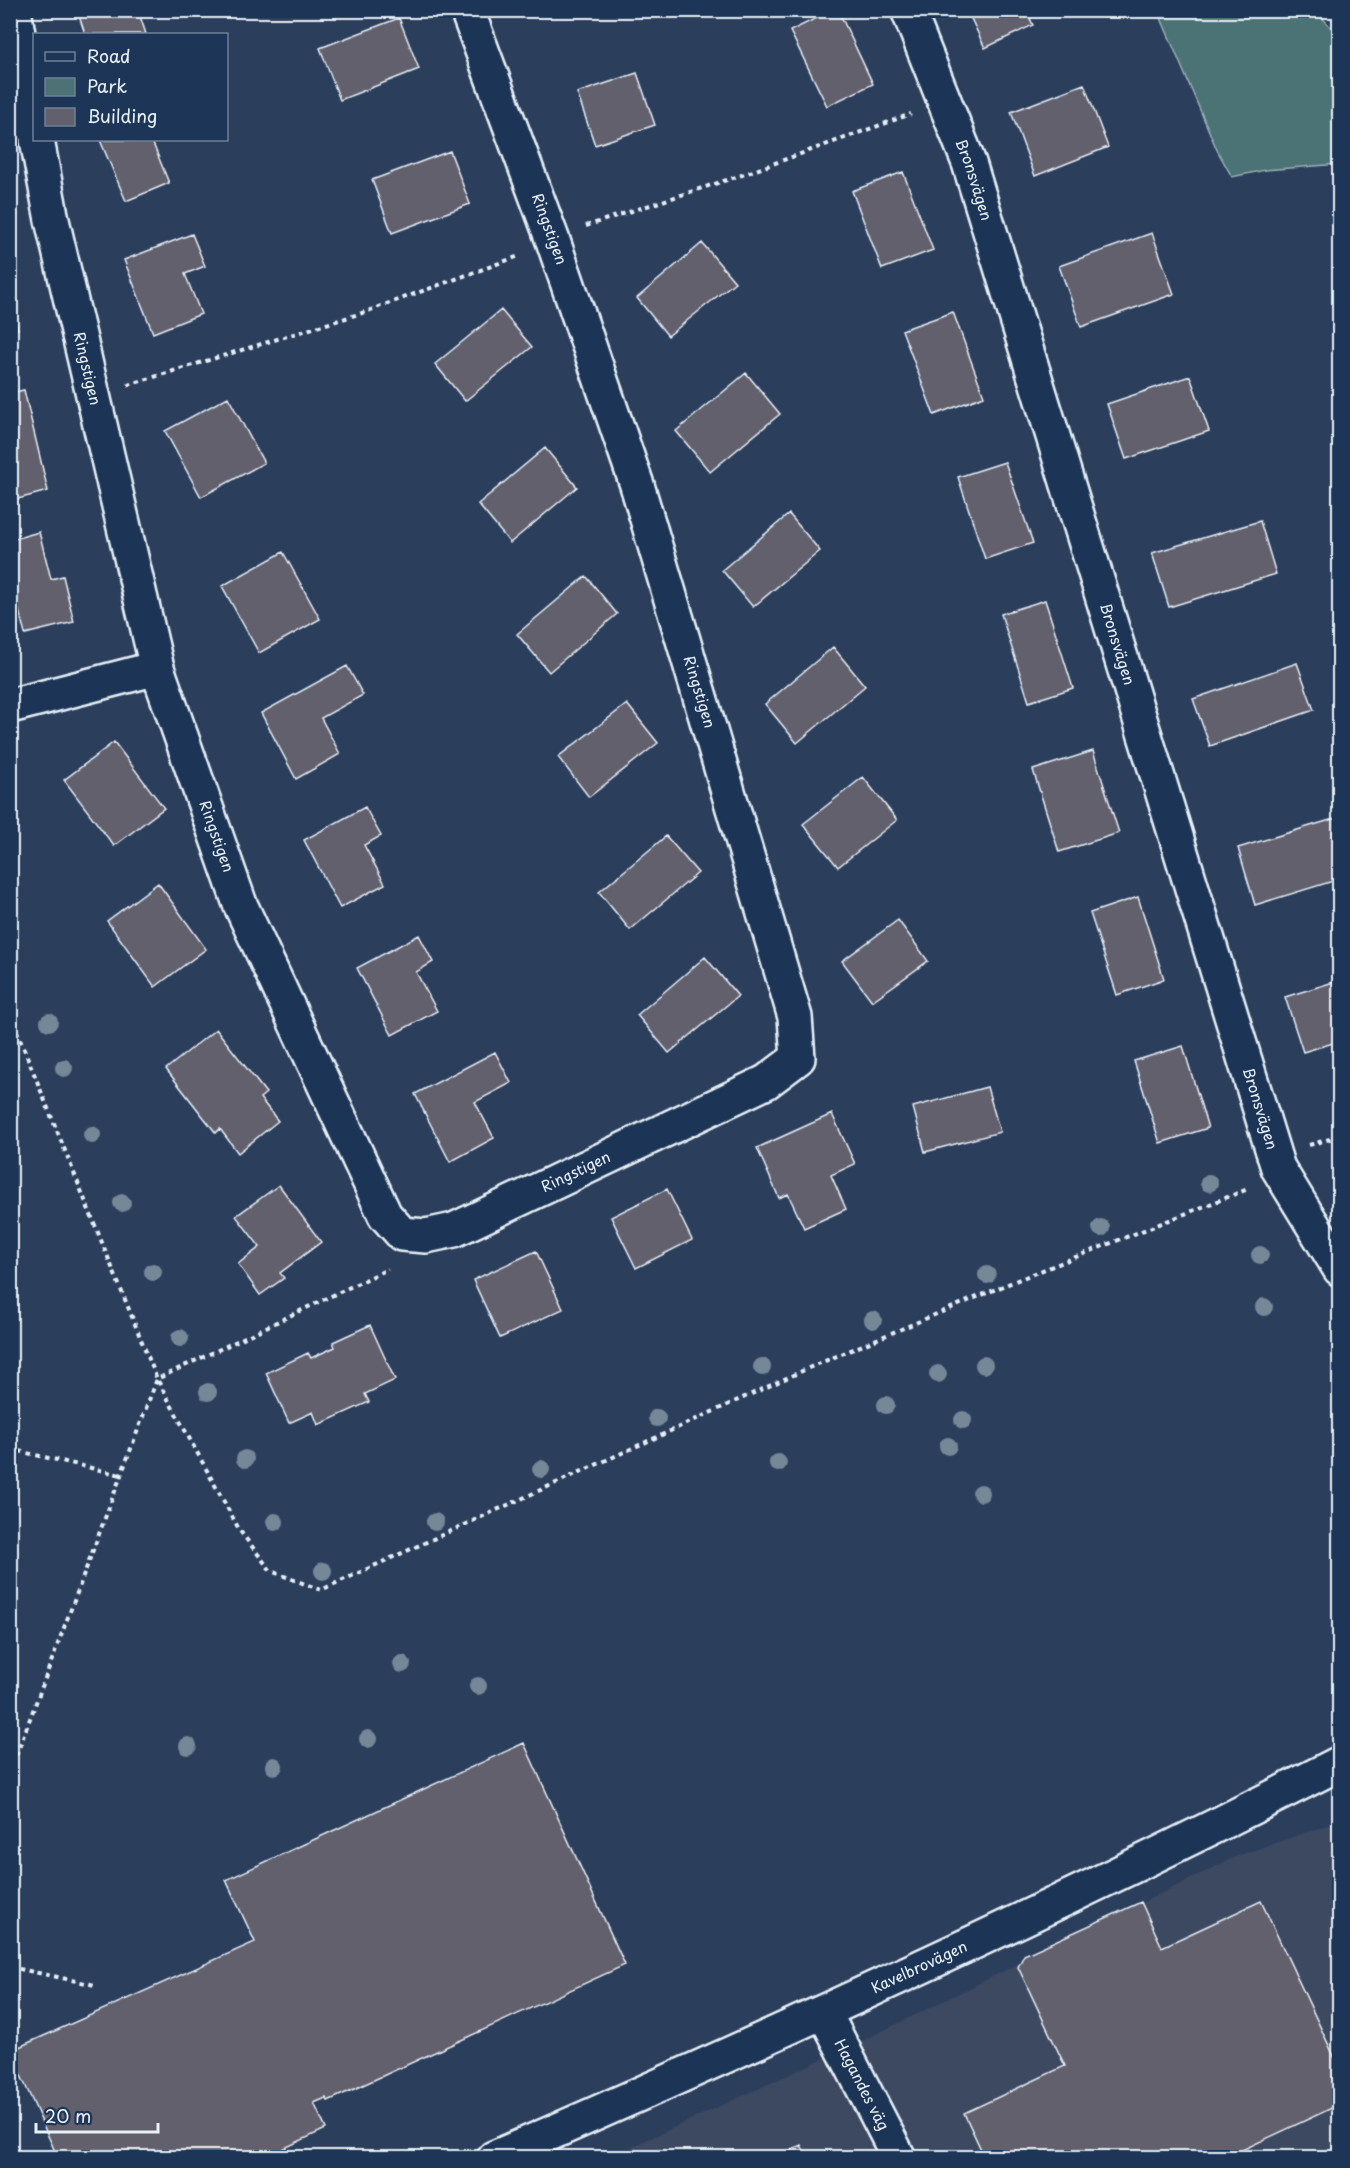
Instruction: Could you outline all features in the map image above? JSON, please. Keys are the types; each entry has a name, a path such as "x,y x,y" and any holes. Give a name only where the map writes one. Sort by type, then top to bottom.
{"street":[{"path":"14,10 33,123"},
{"name":"Ringstigen","path":"37,141 52,220 157,668 240,904 364,1175 385,1215 402,1234 426,1236 454,1230 766,1082 798,1058 795,1017 637,485 554,241 467,10"},
{"name":"Bronsvägen","path":"908,10 969,163 1278,1168 1340,1269"},
{"path":"10,706 157,668"},
{"name":"Kavelbrovägen","path":"494,2157 824,2012 1197,1836 1340,1762"},
{"name":"Hagandes väg","path":"824,2012 899,2157"}],"path":[{"path":"581,228 742,176 917,112"},
{"path":"119,388 363,313 525,254"},
{"path":"10,1014 157,1379 240,1531 271,1571 321,1590 813,1366 1020,1279 1259,1185"},
{"path":"1307,1146 1340,1136"},
{"path":"10,1772 157,1379 388,1269"},
{"path":"10,1449 121,1475"},
{"path":"10,1967 95,1985"}],"shaded area":[{"path":"1339,1821 1339,2157 607,2158 862,2041 1237,1856"}],"green space":[{"path":"1158,11 1316,11 1339,36 1339,164 1265,170 1232,177 1217,150"}],"building":[{"path":"77,10 138,10 146,33 85,33"},
{"path":"833,10 838,10 873,84 827,106 790,31"},
{"path":"967,10 1026,10 1033,25 985,48"},
{"path":"399,18 419,69 340,100 320,48"},
{"path":"637,73 655,125 595,145 577,93"},
{"path":"1084,84 1108,147 1035,176 1011,112"},
{"path":"100,141 152,141 169,183 126,201"},
{"path":"450,151 470,204 392,233 372,180"},
{"path":"903,172 933,250 882,269 852,191"},
{"path":"1152,233 1174,294 1081,327 1059,266"},
{"path":"192,234 205,266 185,274 201,314 153,333 124,260"},
{"path":"702,243 735,282 668,336 637,298"},
{"path":"10,299 18,329 10,331"},
{"path":"501,310 532,347 465,401 435,364"},
{"path":"953,312 984,396 934,415 902,330"},
{"path":"746,373 780,414 710,472 676,431"},
{"path":"1190,376 1209,431 1126,459 1107,404"},
{"path":"24,390 48,491 10,501 10,393"},
{"path":"228,397 264,463 201,497 165,431"},
{"path":"545,448 577,487 510,543 478,504"},
{"path":"1005,462 1033,543 985,559 958,477"},
{"path":"789,514 820,551 753,607 722,570"},
{"path":"1260,521 1276,574 1169,607 1152,553"},
{"path":"39,532 51,579 63,576 74,622 25,634 14,591 10,592 10,540"},
{"path":"283,552 320,619 259,653 222,586"},
{"path":"586,576 617,614 549,672 517,634"},
{"path":"1045,600 1073,688 1029,702 1001,614"},
{"path":"833,647 865,686 797,743 765,704"},
{"path":"1297,663 1314,710 1210,746 1193,699"},
{"path":"347,666 363,695 321,718 340,754 296,779 261,713"},
{"path":"627,704 658,743 589,797 558,757"},
{"path":"114,742 164,808 114,846 64,780"},
{"path":"1093,751 1119,833 1059,852 1033,770"},
{"path":"863,777 897,820 838,867 803,824"},
{"path":"365,807 381,836 364,845 385,884 340,908 304,840"},
{"path":"1340,817 1340,879 1255,905 1238,848"},
{"path":"666,836 698,873 630,930 599,892"},
{"path":"158,883 206,949 155,987 107,921"},
{"path":"1138,897 1164,979 1117,995 1090,913"},
{"path":"898,920 928,961 872,1001 842,961"},
{"path":"419,935 433,962 416,972 437,1011 392,1035 357,968"},
{"path":"705,957 738,996 669,1053 637,1015"},
{"path":"1340,980 1340,1041 1303,1052 1285,997"},
{"path":"216,1029 266,1093 260,1098 278,1121 238,1153 220,1129 216,1133 166,1069"},
{"path":"1183,1046 1208,1128 1160,1143 1134,1061"},
{"path":"495,1052 511,1083 475,1102 494,1138 450,1162 415,1094"},
{"path":"987,1087 1000,1132 925,1152 913,1107"},
{"path":"832,1114 855,1164 831,1175 846,1209 804,1228 788,1194 779,1198 757,1148"},
{"path":"279,1185 321,1242 280,1273 284,1278 260,1295 238,1264 260,1247 236,1216"},
{"path":"667,1189 692,1240 636,1268 611,1217"},
{"path":"536,1251 563,1309 500,1338 473,1280"},
{"path":"370,1325 395,1380 365,1394 369,1402 318,1425 313,1412 289,1423 266,1373 308,1353 311,1358 335,1347 333,1342"},
{"path":"524,1743 625,1965 328,2101 326,2098 314,2103 326,2129 263,2158 58,2158 10,2051 255,1942 226,1880"},
{"path":"1261,1901 1340,2069 1340,2119 1334,2107 1225,2158 985,2158 964,2113 1065,2066 1018,1967 1024,1955 1141,1902 1162,1947"},
{"path":"801,2145 808,2158 776,2158"}]}
